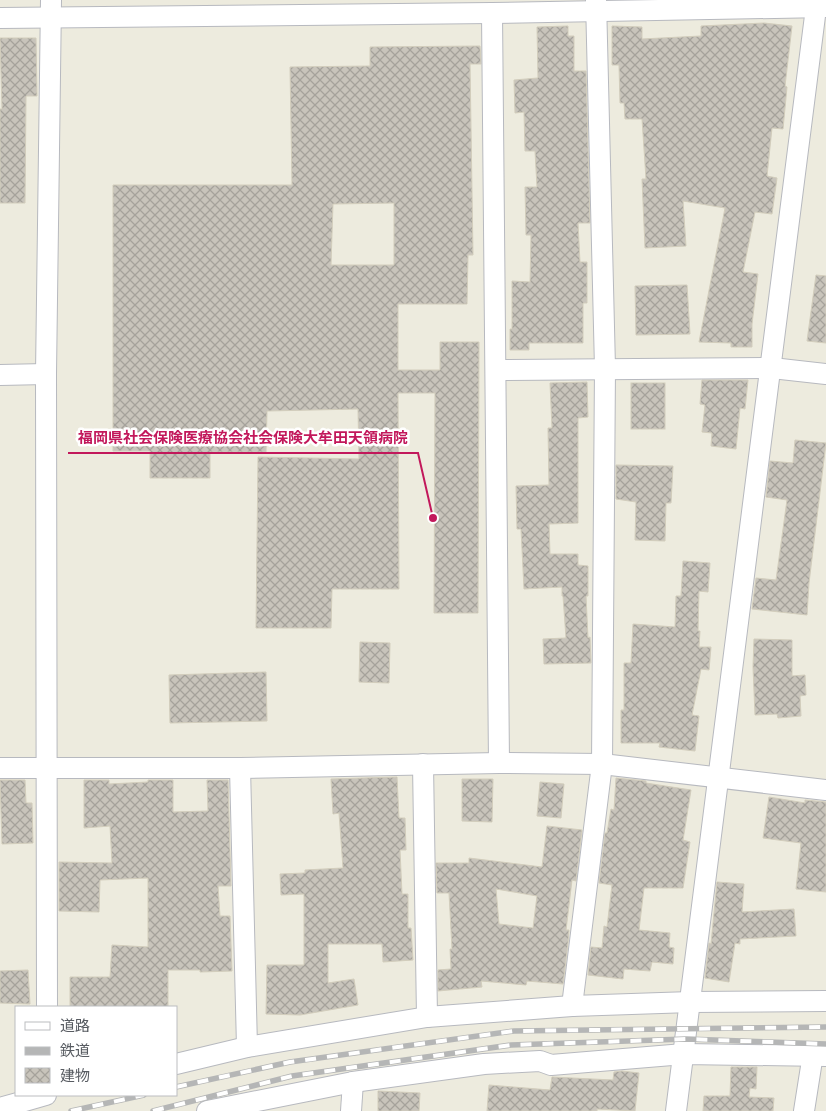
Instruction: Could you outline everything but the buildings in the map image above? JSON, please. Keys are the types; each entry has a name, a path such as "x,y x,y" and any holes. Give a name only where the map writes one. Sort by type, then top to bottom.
{"street":[{"path":"0,18 51,8 420,7 492,13 596,6 819,5 717,777 691,1002 676,1111"},
{"path":"572,1006 602,764 605,368 596,6"},
{"path":"47,1006 46,374 51,8"},
{"path":"492,13 499,763"},
{"path":"496,370 772,368 826,374"},
{"path":"0,375 46,374"},
{"path":"0,768 240,768 499,763 602,764 826,790"},
{"path":"423,764 427,1017"},
{"path":"240,768 246,1047"},
{"path":"178,1064 246,1047 427,1017 572,1006 691,1002 826,1001"},
{"path":"207,1111 353,1082 484,1064 540,1061 551,1064 684,1054 819,1055 804,1111"},
{"path":"351,1111 353,1082"},
{"path":"0,1108 42,1096"},
{"path":"46,1096 46,1111"}],"railway":[{"path":"178,1087 290,1062 514,1031 826,1027"},
{"path":"153,1111 292,1076 511,1045 686,1039 826,1044"},
{"path":"71,1111 139,1096"}],"place":[{"name":"福岡県社会保険医療協会社会保険大牟田天領病院","path":"433,518"}]}
